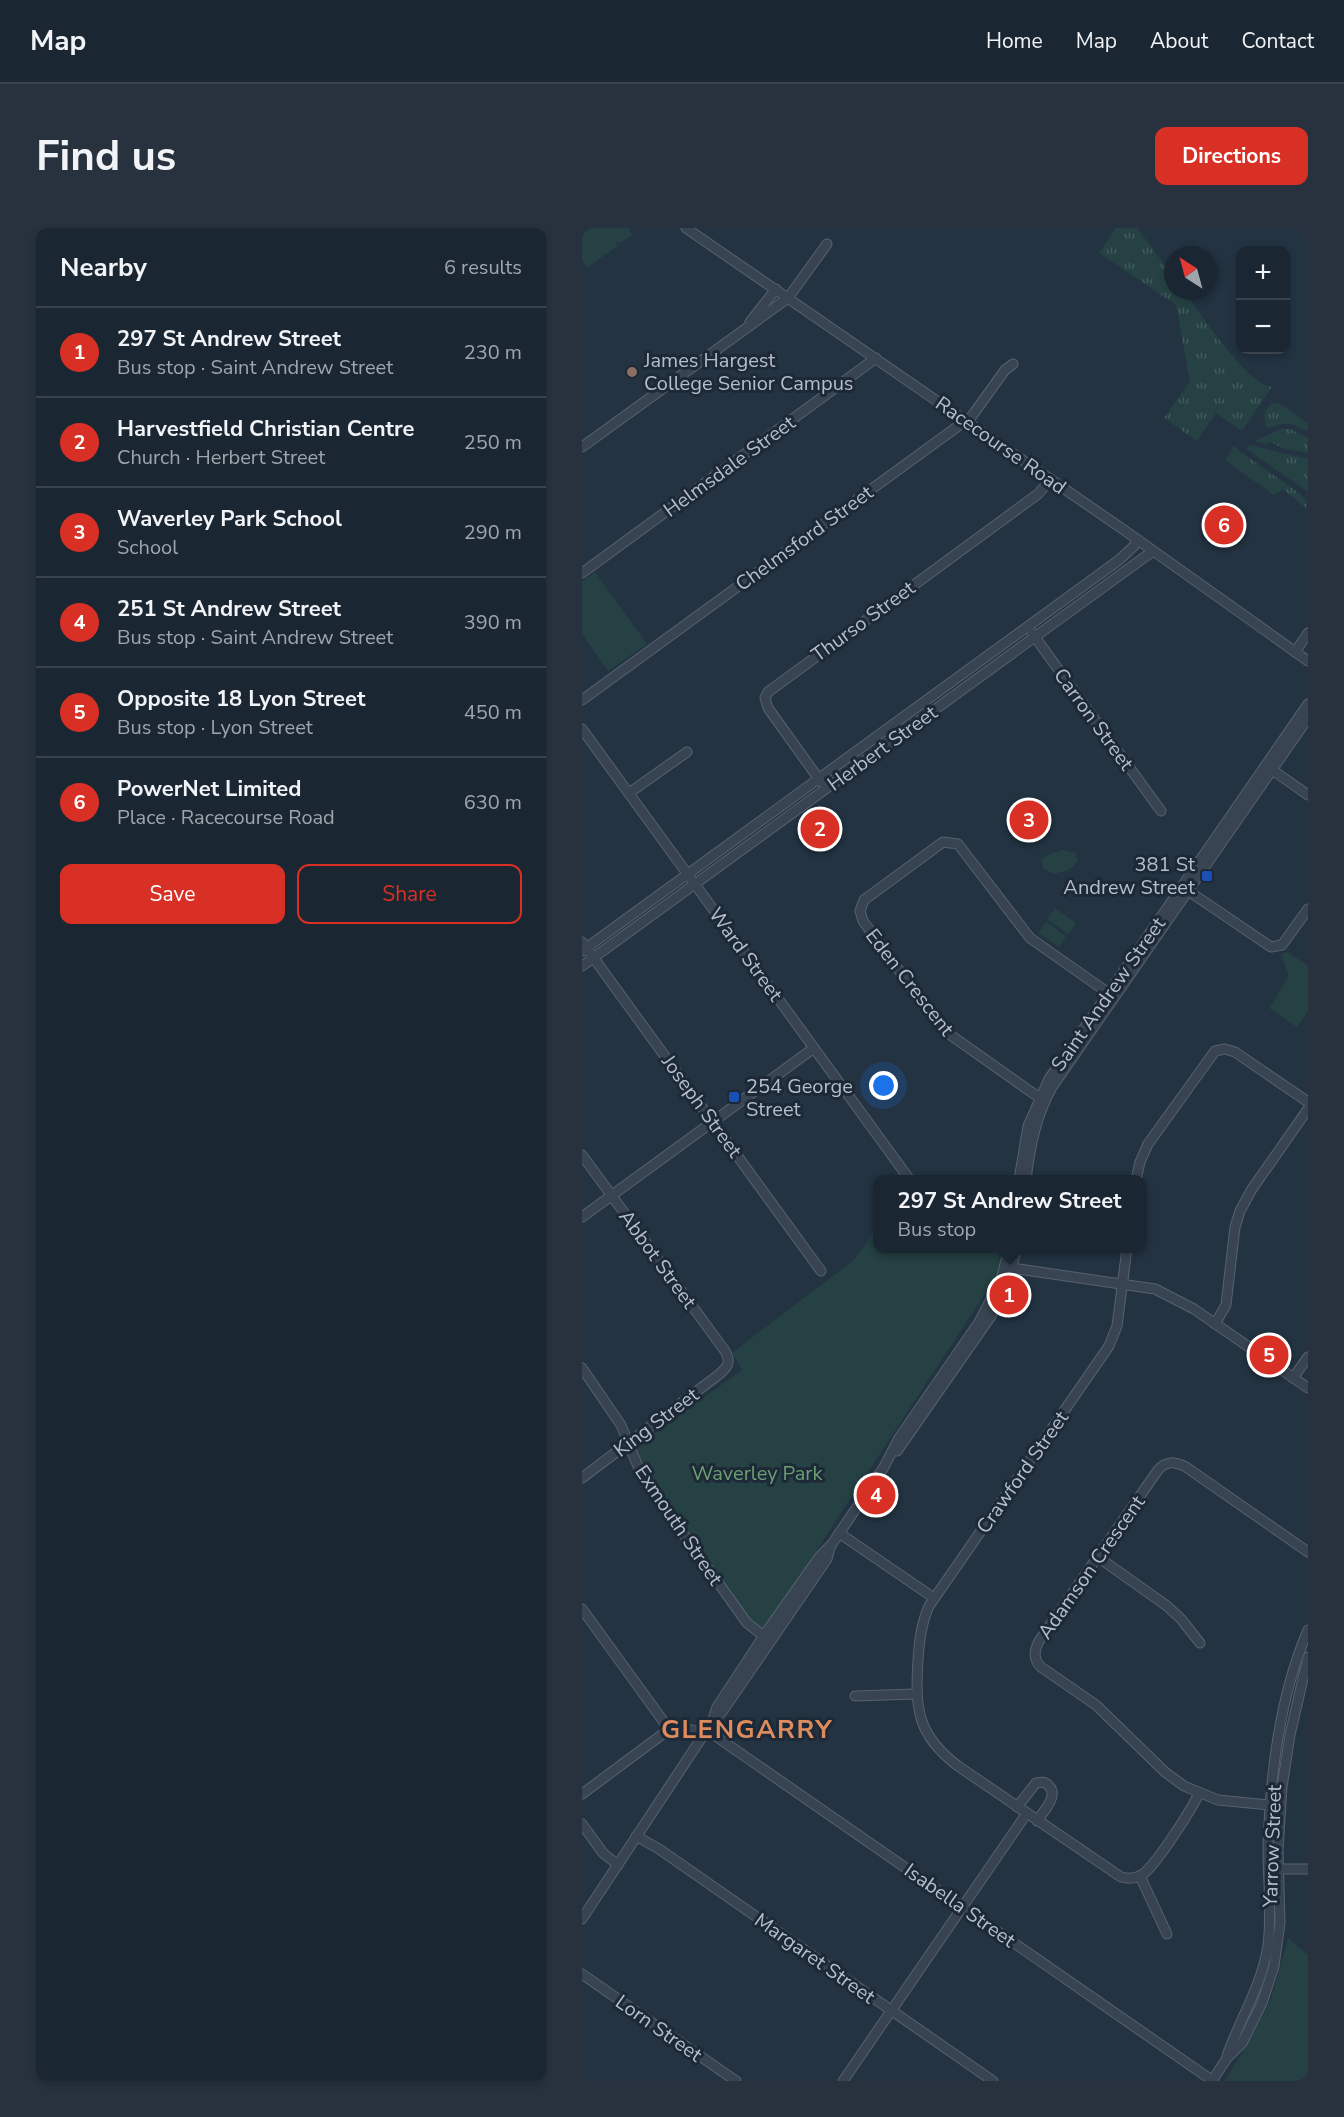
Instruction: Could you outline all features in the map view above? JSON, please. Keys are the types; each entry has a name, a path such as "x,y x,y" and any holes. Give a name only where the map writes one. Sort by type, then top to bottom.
{"street":[{"name":"Racecourse Road","path":"690,229 1137,539 1308,661"},
{"path":"582,447 788,298 827,244"},
{"path":"745,329 776,289"},
{"name":"Helmsdale Street","path":"582,573 876,358"},
{"name":"Chelmsford Street","path":"582,700 972,416 1005,370 1013,364"},
{"name":"Thurso Street","path":"826,788 768,708 765,698 768,692 1038,494 1051,479"},
{"name":"Herbert Street","path":"583,947 688,874 1119,560 1134,546 1137,539"},
{"name":"Herbert Street","path":"582,966 1153,551"},
{"name":"Carron Street","path":"1027,626 1161,811"},
{"path":"1295,652 1308,633"},
{"path":"924,701 932,711"},
{"name":"Saint Andrew Street","path":"1269,768 1308,704"},
{"name":"Saint Andrew Street","path":"1020,1175 1025,1135 1042,1098 1269,768 1308,718"},
{"name":"Ward Street","path":"582,729 907,1175"},
{"path":"629,793 687,752"},
{"path":"1269,768 1308,795"},
{"name":"Eden Crescent","path":"1042,1098 953,1039 938,1024 863,921 860,911 864,900 944,842 958,844 1030,938 1112,995"},
{"path":"1185,889 1271,948 1284,943 1308,909"},
{"name":"Joseph Street","path":"583,947 821,1271"},
{"path":"582,1217 814,1048"},
{"path":"1137,1175 1148,1144 1215,1051 1225,1049 1235,1052 1308,1102"},
{"name":"Saint Andrew Street","path":"1027,1175 1033,1133 1042,1098"},
{"path":"1215,1324 1226,1305 1235,1227 1240,1211 1252,1189 1308,1109"},
{"name":"Abbot Street","path":"582,1155 725,1351 729,1364"},
{"path":"582,1919 705,1732 722,1712 820,1556 832,1544 986,1325 1003,1294 1009,1253"},
{"path":"1008,1268 1015,1253"},
{"name":"Crawford Street","path":"1126,1253 1117,1326 1109,1346 934,1598 925,1615 920,1632 915,1694 922,1723 937,1748 958,1766 1114,1874 1127,1879 1140,1876"},
{"path":"1008,1268 1155,1288 1215,1324 1308,1388"},
{"path":"1293,1378 1308,1357"},
{"name":"King Street","path":"582,1478 717,1376 729,1364"},
{"name":"Exmouth Street","path":"582,1368 617,1419 639,1469 654,1493 747,1623 767,1639"},
{"name":"Adamson Crescent","path":"1280,1806 1224,1801 1199,1793 1171,1776 1096,1705 1041,1667 1036,1660 1035,1648 1158,1470 1170,1462 1186,1467 1308,1552"},
{"path":"839,1533 934,1598"},
{"path":"1098,1557 1167,1606 1200,1643"},
{"path":"582,1609 669,1729"},
{"name":"Yarrow Street","path":"1273,1869 1270,1805 1278,1740 1295,1665 1308,1630"},
{"name":"Yarrow Street","path":"1213,2081 1227,2058 1258,1986 1265,1960 1280,1806 1290,1735 1308,1657"},
{"path":"855,1696 915,1694"},
{"path":"582,1794 669,1729 679,1727 705,1732"},
{"name":"Isabella Street","path":"705,1732 714,1735 1213,2081"},
{"path":"1017,1807 1036,1784 1040,1782 1048,1784 1052,1796 1037,1821"},
{"path":"1167,1934 1140,1876 1153,1863 1181,1824 1199,1793"},
{"path":"843,2081 1027,1813"},
{"path":"582,1824 603,1852 618,1865"},
{"name":"Margaret Street","path":"636,1836 993,2081"},
{"path":"1273,1869 1308,1869"},
{"name":"Lorn Street","path":"582,1974 736,2081"}],"green space":[{"path":"588,228 628,228 632,235 619,244 616,243 618,246 605,255 601,253 603,256 587,268 582,260 582,232 587,233"},
{"path":"1116,228 1137,228 1164,264 1164,297 1099,253"},
{"path":"1169,300 1190,300 1237,361 1261,383 1272,387 1242,431 1216,413 1197,441 1164,418 1190,381 1176,305"},
{"path":"1274,403 1280,404 1308,423 1308,432 1289,424 1267,427 1265,413"},
{"path":"1281,429 1290,429 1308,438 1308,453 1282,448 1271,442 1266,444 1255,441"},
{"path":"1249,445 1308,459 1308,492 1248,450 1246,448"},
{"path":"1234,447 1303,496 1307,502 1306,508 1283,489 1274,495 1225,460"},
{"path":"595,572 647,644 608,671 582,634 582,582"},
{"path":"1063,850 1075,853 1078,861 1069,870 1054,874 1043,868 1041,860 1047,855"},
{"path":"1055,908 1076,923 1068,934 1047,919"},
{"path":"1046,922 1066,936 1059,947 1038,933"},
{"path":"1288,952 1308,966 1308,1011 1297,1027 1269,1008 1289,976 1281,954"},
{"name":"Waverley Park","path":"873,1233 873,1253 999,1253 1000,1271 759,1638 629,1451 742,1370 732,1353 855,1259"},
{"path":"1288,1938 1308,1955 1308,2081 1224,2081 1246,2047 1271,1999"}],"place":[{"name":"James Hargest College Senior Campus","path":"632,372"},
{"name":"PowerNet Limited","path":"1224,525"},
{"name":"Waverley Park School","path":"1029,820"},
{"name":"Harvestfield Christian Centre","path":"820,829"},
{"name":"381 St Andrew Street","path":"1207,876"},
{"name":"254 George Street","path":"734,1097"},
{"name":"297 St Andrew Street","path":"1009,1295"},
{"name":"Opposite 18 Lyon Street","path":"1269,1355"},
{"name":"251 St Andrew Street","path":"876,1495"}],"district":[{"name":"GLENGARRY","path":"747,1729"}]}
